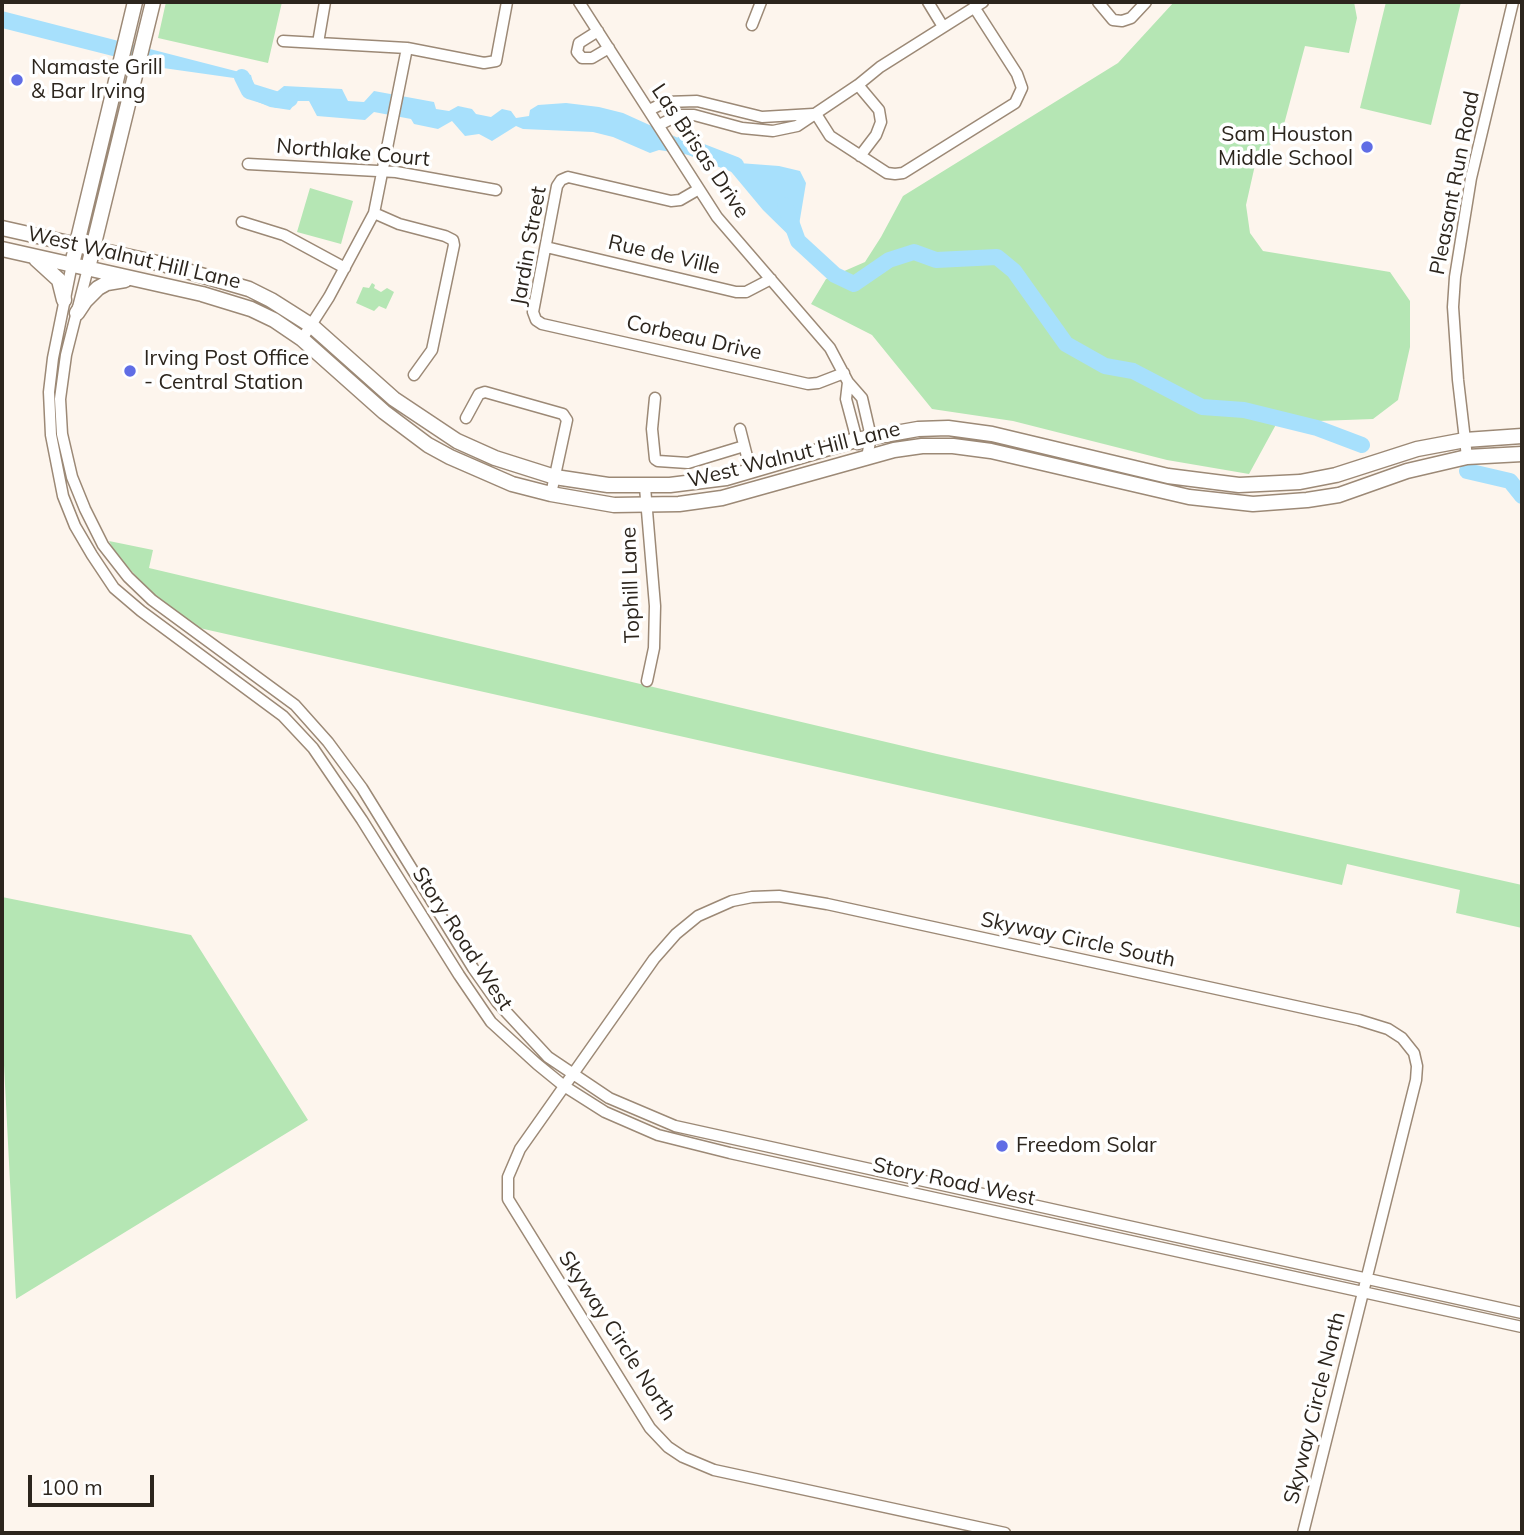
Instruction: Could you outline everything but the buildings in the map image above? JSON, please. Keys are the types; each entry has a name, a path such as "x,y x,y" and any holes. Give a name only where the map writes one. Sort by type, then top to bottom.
{"main road":[{"path":"72,264 135,2"},
{"path":"88,268 153,2"},
{"path":"100,149 115,153"},
{"name":"West Walnut Hill Lane","path":"2,228 166,265 249,289 312,326 394,399 449,436 495,458 555,477 608,485 645,487 691,483 751,472 856,440 918,429 948,428 992,433 1168,476 1219,483 1264,485 1336,475 1417,449 1465,440 1522,436"},
{"name":"West Walnut Hill Lane","path":"2,249 228,300 274,320 302,339 387,414 450,457 512,484 614,505 647,506 722,498 894,450 953,446 991,451 1189,497 1253,504 1339,495 1406,471 1467,457 1522,454"},
{"path":"26,253 43,263 58,278 64,300"},
{"path":"77,313 98,288 118,281 136,279"},
{"path":"387,414 399,414 433,437 449,436"},
{"path":"1355,469 1360,487"},
{"path":"1336,475 1339,495"}],"street":[{"path":"318,43 325,2"},
{"path":"283,41 407,48 484,63 496,61 508,2"},
{"name":"Las Brisas Drive","path":"579,2 717,216 830,348 846,378 862,398 872,437 867,457"},
{"path":"752,25 761,2"},
{"path":"928,2 942,25"},
{"path":"1098,2 1113,20 1122,21 1131,18 1146,2"},
{"name":"Pleasant Run Road","path":"1467,457 1453,307 1455,277 1471,178 1513,2"},
{"path":"659,125 679,115 694,114 742,128 773,131 797,126 858,85 880,66 978,4 1022,88 1015,103 903,173 887,173 830,136 816,114"},
{"path":"598,31 579,43 577,52 582,58 592,58 609,48"},
{"path":"302,339 312,326 374,214 407,48"},
{"path":"858,85 879,110 881,122 876,135 860,156"},
{"path":"649,110 666,102 697,101 762,117 816,114"},
{"name":"Northlake Court","path":"248,164 396,172 496,190"},
{"name":"Jardin Street","path":"536,320 533,312 557,186 561,180 568,177 671,201 680,200 699,189"},
{"path":"374,214 453,240 432,350 414,375"},
{"path":"242,222 284,235 345,268"},
{"name":"Rue de Ville","path":"546,247 736,292 746,292 771,279"},
{"name":"Story Road West","path":"72,264 49,392 52,447 63,496 75,526 114,588 283,716 313,748 491,1022 564,1086 605,1112 658,1135 750,1158 1522,1327"},
{"name":"Story Road West","path":"88,268 66,355 60,399 72,477 103,545 128,577 152,600 295,705 328,742 362,788 452,936 497,1002 548,1056 572,1074 609,1098 675,1126 1522,1312"},
{"name":"Corbeau Drive","path":"536,320 542,324 808,384 846,378"},
{"name":"Las Brisas Drive","path":"846,378 846,399 856,440 867,457"},
{"path":"466,418 479,394 485,392 562,414 567,420 551,494"},
{"path":"655,398 652,429 655,459 658,461 688,463 744,446"},
{"path":"740,429 751,472"},
{"path":"52,447 65,444"},
{"name":"Tophill Lane","path":"645,487 655,606 654,649 648,681"},
{"path":"141,611 152,600"},
{"name":"Skyway Circle South","path":"564,1086 654,959 676,934 698,915 732,901 752,897 779,896 827,904 1359,1020 1388,1029 1402,1038 1414,1053 1417,1066 1363,1292"},
{"name":"Skyway Circle North","path":"564,1086 512,1164 508,1177 508,1199 650,1428 683,1457 714,1470 1006,1533"},
{"path":"750,1158 753,1144"},
{"path":"836,1163 839,1177"},
{"name":"Skyway Circle North","path":"1303,1533 1363,1292"}],"green space":[{"path":"166,2 282,2 268,63 158,38"},
{"path":"1174,2 1354,2 1357,18 1349,53 1305,46 1283,128 1255,165 1246,205 1250,233 1263,251 1390,272 1410,301 1410,347 1398,400 1373,419 1279,419 1249,474 1167,460 1013,421 932,409 872,335 811,304 826,279 865,262 903,196 1118,63"},
{"path":"1386,2 1461,2 1431,125 1360,108"},
{"path":"310,188 353,201 341,244 297,232"},
{"path":"372,283 374,288 381,292 387,288 394,292 386,309 379,306 374,311 356,303 363,287 369,288"},
{"path":"109,541 153,550 149,568 937,754 1522,885 1522,928 1456,913 1460,890 1347,864 1342,885 195,627 158,600 116,554"},
{"path":"2,897 191,935 308,1120 16,1299 2,1026"}],"water":[{"path":"2,11 251,75 257,99 268,99 284,86 342,89 348,101 364,102 374,91 434,102 436,109 449,111 458,106 491,117 502,109 511,111 516,118 529,116 530,110 538,105 566,103 623,113 708,154 739,163 779,166 800,171 806,183 799,225 785,225 819,252 813,259 763,210 728,168 697,156 659,150 650,153 613,137 593,132 523,129 516,126 492,141 479,134 465,136 452,121 438,129 414,124 411,119 374,112 365,120 317,116 309,101 297,101 290,110 270,107 244,96 245,88 242,82 234,78 156,67 2,28"}],"waterway":[{"path":"242,77 249,91 278,100 290,99"},
{"path":"682,144 736,165"},
{"path":"785,205 798,241 835,275 854,284 889,260 914,252 936,260 997,257 1014,271 1066,344 1105,366 1133,371 1202,407 1244,410 1317,428 1362,445"},
{"path":"1467,471 1510,481 1522,496"}],"place":[{"name":"Namaste Grill & Bar Irving","path":"17,80"},
{"name":"Sam Houston Middle School","path":"1367,147"},
{"name":"Irving Post Office - Central Station","path":"130,371"},
{"name":"Freedom Solar","path":"1002,1146"}]}
